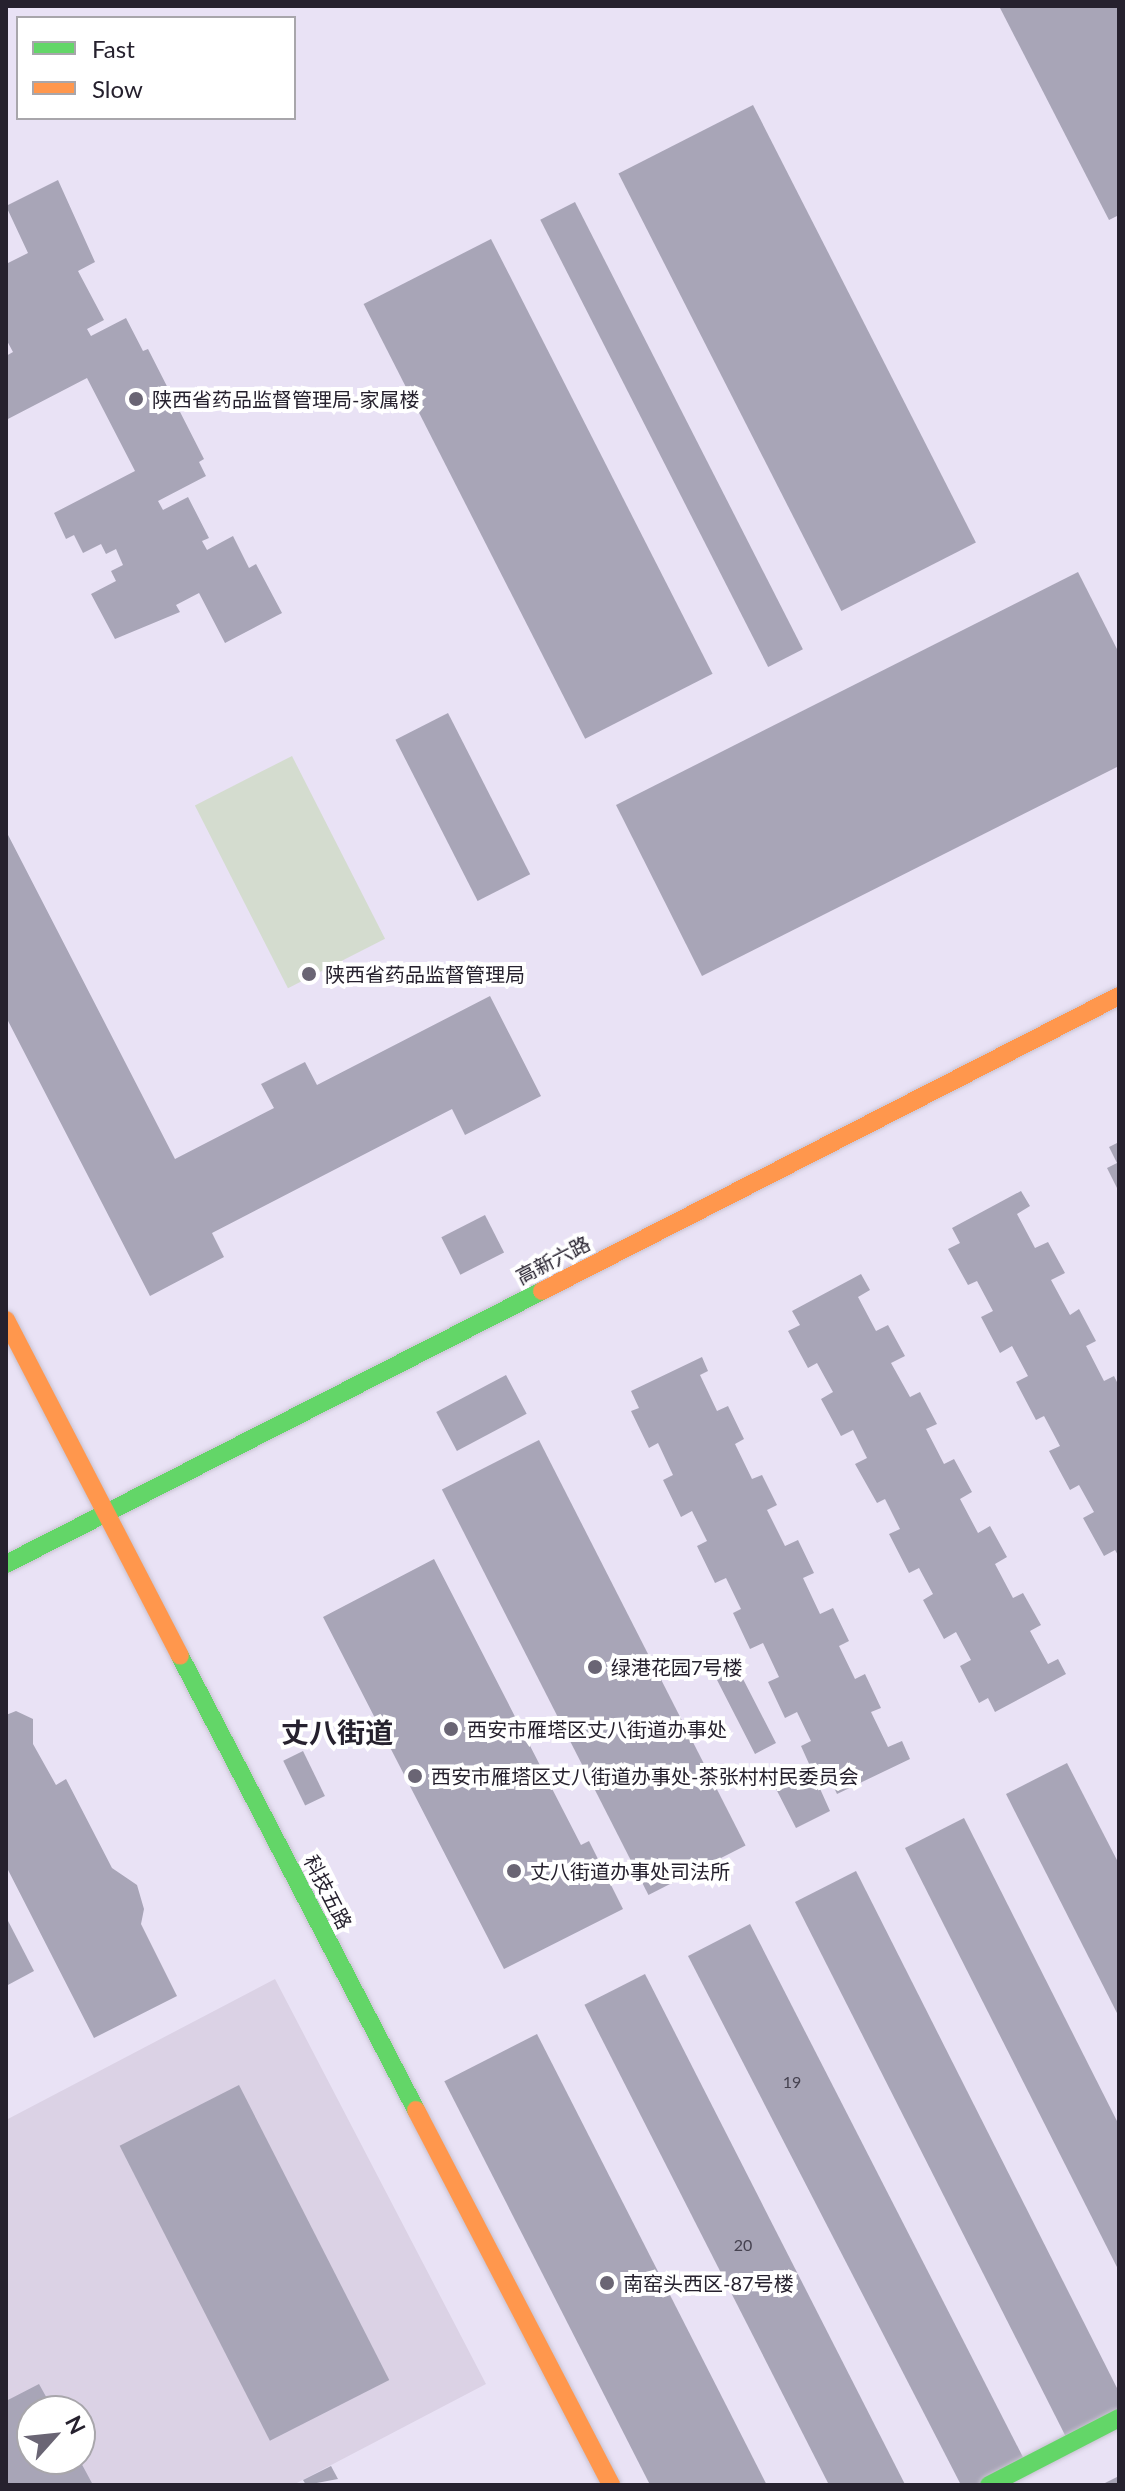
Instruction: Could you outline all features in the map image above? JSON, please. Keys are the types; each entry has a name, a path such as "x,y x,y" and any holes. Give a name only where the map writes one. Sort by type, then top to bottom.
{"street":[{"name":"高新六路","path":"6,1564 1119,996"},
{"name":"科技五路","path":"6,1320 611,2485"},
{"path":"989,2485 1119,2418"}],"shaded area":[{"path":"292,756 385,939 288,988 195,805"},
{"path":"275,1979 486,2384 293,2485 6,2485 6,2120"}],"building":[{"path":"999,6 1119,6 1119,215 1109,220"},
{"path":"753,105 976,542 841,611 618,174"},
{"name":"陕西省药品监督管理局-家属楼","path":"58,180 95,262 78,271 104,320 87,329 91,336 126,318 143,351 148,349 204,459 199,462 206,476 158,501 163,510 188,497 209,538 202,541 207,550 233,536 249,568 256,564 282,613 225,643 199,593 176,605 180,612 115,639 91,594 116,581 111,571 123,565 116,549 106,554 101,544 83,553 74,535 66,539 54,513 135,471 87,378 6,420 6,356 13,352 6,339 6,264 28,253 6,206"},
{"path":"575,202 803,649 768,667 540,220"},
{"path":"491,239 713,674 585,739 364,304"},
{"path":"1078,572 1119,653 1119,766 702,976 616,805"},
{"path":"448,713 530,874 478,901 395,740"},
{"path":"6,831 175,1159 274,1108 261,1084 305,1062 317,1085 490,996 541,1096 465,1135 452,1109 212,1233 224,1257 150,1296 6,1017"},
{"path":"1119,1142 1119,1192 1107,1168 1117,1163 1109,1147"},
{"path":"1021,1191 1030,1206 1017,1214 1035,1248 1048,1242 1065,1273 1051,1280 1070,1315 1079,1309 1096,1341 1086,1346 1104,1381 1114,1376 1119,1386 1119,1557 1115,1550 1104,1556 1083,1518 1094,1512 1079,1485 1070,1490 1049,1451 1060,1446 1044,1416 1036,1420 1016,1382 1028,1376 1012,1346 1000,1353 981,1317 993,1311 977,1281 968,1285 948,1249 960,1243 952,1228"},
{"path":"485,1215 504,1252 460,1275 441,1237"},
{"path":"861,1274 870,1290 858,1297 876,1331 888,1325 905,1356 891,1363 910,1397 920,1392 937,1424 926,1429 944,1464 954,1459 972,1492 960,1499 978,1533 990,1526 1007,1557 995,1564 1013,1598 1023,1593 1041,1625 1030,1631 1048,1664 1058,1659 1066,1674 995,1712 988,1698 979,1703 960,1666 971,1660 956,1632 944,1639 923,1600 933,1594 919,1568 909,1573 889,1534 900,1529 885,1499 877,1503 855,1464 867,1458 853,1430 841,1436 821,1399 833,1392 817,1363 808,1368 788,1331 800,1325 792,1311"},
{"path":"702,1357 708,1371 700,1375 717,1411 728,1406 744,1439 735,1444 752,1479 762,1475 777,1505 767,1510 785,1546 798,1540 814,1573 803,1578 820,1614 833,1608 849,1641 839,1646 855,1679 865,1674 881,1708 871,1712 888,1747 902,1741 910,1759 837,1794 829,1777 817,1782 830,1811 796,1828 773,1783 786,1776 791,1789 815,1777 801,1746 811,1741 797,1712 785,1718 768,1682 779,1677 763,1643 750,1649 733,1613 741,1609 726,1578 715,1583 697,1546 707,1541 692,1511 681,1517 663,1480 673,1475 658,1443 649,1448 631,1411 639,1408 631,1391"},
{"path":"506,1375 527,1414 457,1451 436,1412"},
{"name":"绿港花园7号楼","path":"539,1440 746,1845 648,1895 442,1489"},
{"name":"西安市雁塔区丈八街道办事处","path":"434,1559 581,1845 589,1841 623,1909 504,1969 323,1617"},
{"path":"730,1670 736,1681 742,1677 776,1743 755,1754 716,1678"},
{"path":"16,1711 33,1719 33,1744 56,1785 66,1779 112,1868 137,1885 144,1909 141,1924 177,1996 94,2038 6,1866 6,1715"},
{"path":"303,1751 325,1796 305,1806 283,1761"},
{"path":"1067,1763 1119,1864 1119,2017 1006,1794"},
{"path":"964,1818 1119,2125 1119,2271 905,1848"},
{"path":"856,1871 1119,2392 1119,2416 1068,2441 795,1902"},
{"path":"6,1917 34,1971 6,1986"},
{"path":"750,1924 1026,2463 983,2485 961,2485 688,1956"},
{"path":"645,1974 905,2484 829,2485 584,2005"},
{"name":"南窑头西区-87号楼","path":"537,2034 767,2485 650,2485 444,2081"},
{"path":"239,2085 389,2380 270,2441 120,2146"},
{"path":"39,2384 45,2395 18,2395"},
{"path":"16,2396 16,2475 88,2475 93,2485 6,2485 6,2401"},
{"path":"331,2466 338,2479 306,2485 303,2480"},
{"path":"1119,2476 1119,2485 1101,2485"}],"traffic: fast":[{"path":"6,1564 542,1291"},
{"path":"180,1656 416,2110"},
{"path":"989,2485 1119,2418"}],"traffic: slow":[{"path":"542,1291 1119,996"},
{"path":"6,1320 180,1656"},
{"path":"416,2110 611,2485"}],"place":[{"name":"陕西省药品监督管理局-家属楼","path":"136,399"},
{"name":"陕西省药品监督管理局","path":"309,974"},
{"name":"绿港花园7号楼","path":"595,1667"},
{"name":"西安市雁塔区丈八街道办事处","path":"451,1729"},
{"name":"西安市雁塔区丈八街道办事处-茶张村村民委员会","path":"415,1776"},
{"name":"丈八街道办事处司法所","path":"514,1871"},
{"name":"南窑头西区-87号楼","path":"607,2283"}],"district":[{"name":"丈八街道","path":"337,1732"}]}
